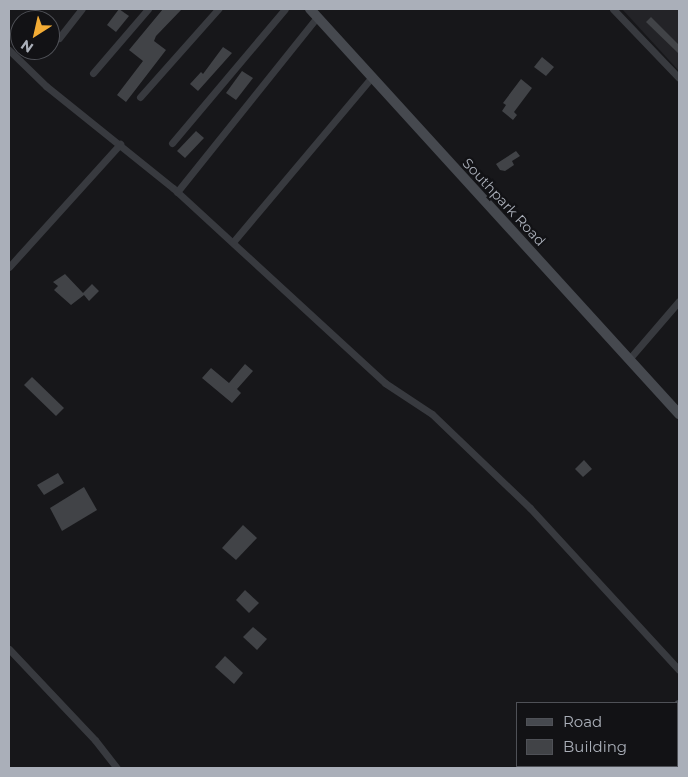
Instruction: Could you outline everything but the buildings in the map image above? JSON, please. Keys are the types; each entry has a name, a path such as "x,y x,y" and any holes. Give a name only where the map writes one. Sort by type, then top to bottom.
{"street":[{"path":"60,37 82,9"},
{"path":"94,73 148,9"},
{"path":"140,97 218,9"},
{"path":"172,143 285,9"},
{"path":"613,9 679,78"},
{"path":"177,192 313,13"},
{"name":"Southpark Road","path":"313,13 630,358 679,414"},
{"path":"9,50 46,86 177,192 385,383 432,414 530,508 679,670"},
{"path":"233,242 371,78"},
{"path":"9,268 120,144"},
{"path":"630,358 679,301"},
{"path":"9,649 95,740 117,768"}],"shaded area":[{"path":"622,9 679,9 679,71"}]}
